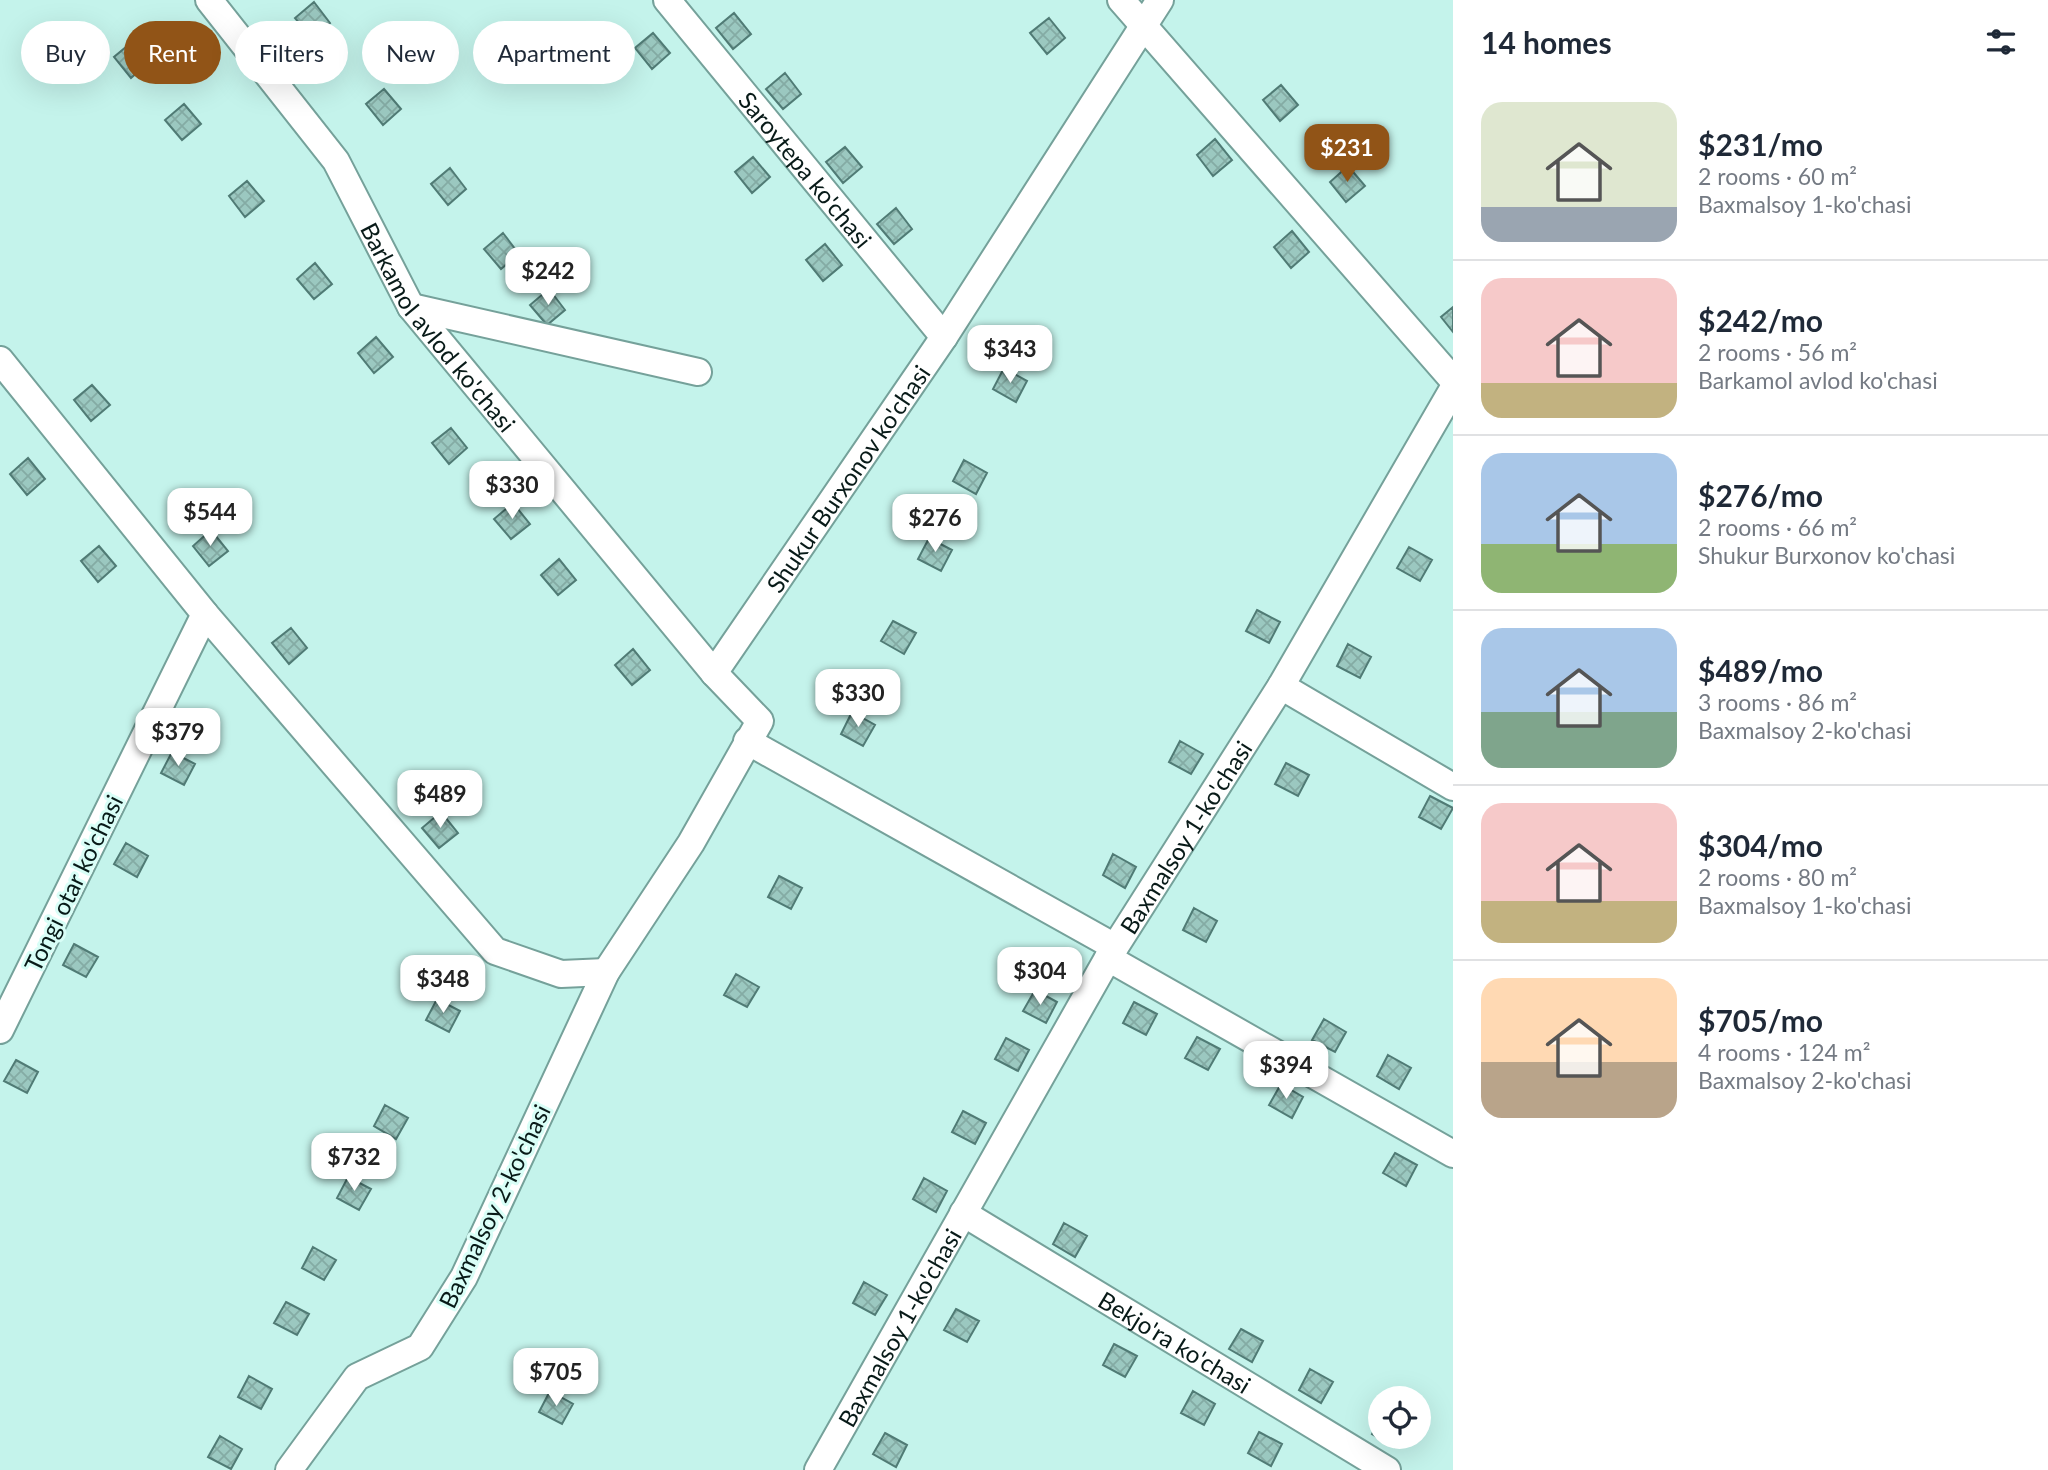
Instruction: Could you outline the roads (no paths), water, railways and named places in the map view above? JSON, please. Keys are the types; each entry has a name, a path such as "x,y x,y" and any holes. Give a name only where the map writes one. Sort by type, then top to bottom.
{"street":[{"name":"Barkamol avlod ko'chasi","path":"209,0 336,161 411,307 714,673"},
{"name":"Saroytepa ko'chasi","path":"667,0 944,337"},
{"path":"1121,0 1453,380"},
{"name":"Shukur Burxonov ko'chasi","path":"714,673 944,337 1160,0"},
{"path":"411,307 698,372"},
{"path":"0,360 205,614 495,951 561,974 606,972"},
{"name":"Baxmalsoy 1-ko'chasi","path":"818,1470 1111,953 1281,686 1453,389"},
{"name":"Tongi otar ko'chasi","path":"1,1027 205,614"},
{"name":"Baxmalsoy 2-ko'chasi","path":"289,1470 357,1377 419,1347 464,1277 606,972 691,843 760,721 714,673"},
{"path":"1281,686 1453,787"},
{"path":"747,741 1453,1154"},
{"name":"Bekjo'ra ko'chasi","path":"963,1213 1387,1470"}]}
